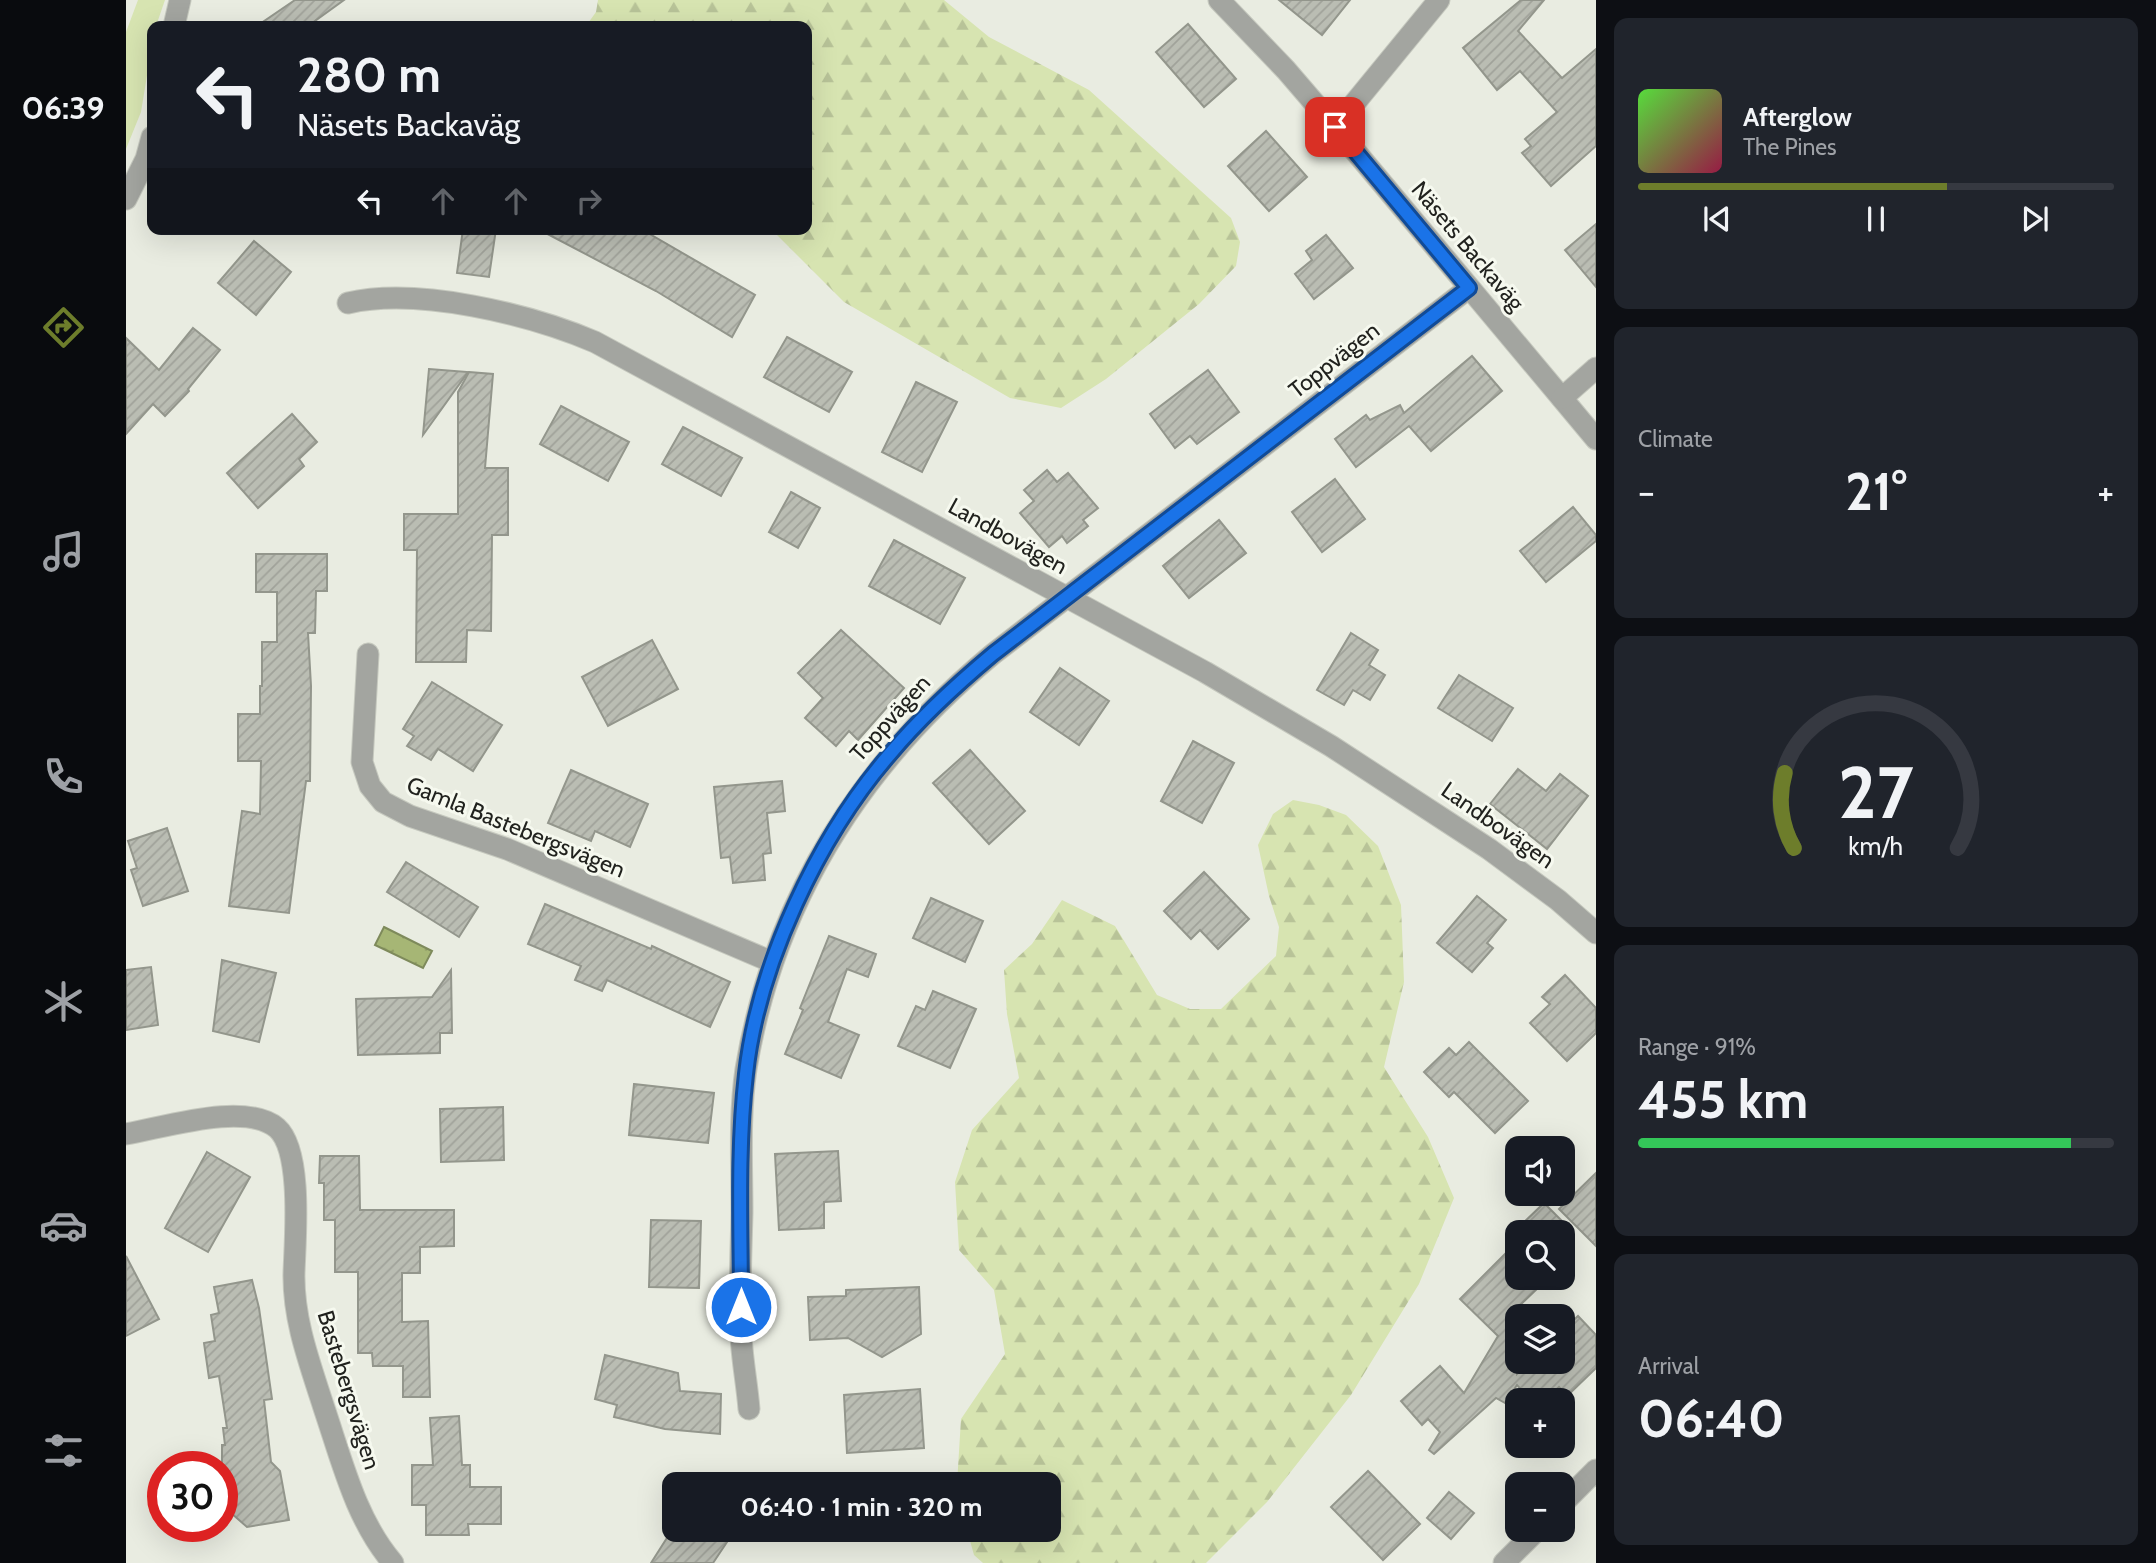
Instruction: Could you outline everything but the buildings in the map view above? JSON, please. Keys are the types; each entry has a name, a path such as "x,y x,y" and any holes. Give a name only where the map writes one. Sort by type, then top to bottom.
{"street":[{"path":"175,21 180,0"},
{"name":"Näsets Backaväg","path":"1219,0 1286,70 1335,127 1596,439"},
{"path":"1335,127 1439,0"},
{"path":"126,199 147,155"},
{"name":"Toppvägen","path":"749,1409 741,1335 742,1117 746,1071 772,962 792,913 842,819 888,756 953,688 1469,288"},
{"name":"Landbovägen","path":"348,303 368,298 439,302 481,308 561,328 595,342 1205,672 1407,794 1489,849 1596,933"},
{"path":"1562,398 1596,368"},
{"name":"Gamla Bastebergsvägen","path":"368,654 362,762 370,786 383,802 410,816 507,849 772,962"},
{"name":"Bastebergsvägen","path":"126,1134 201,1118 234,1116 263,1121 276,1126 282,1133 296,1182 294,1287 304,1343 344,1471 360,1511 393,1563"},
{"path":"1575,1491 1596,1469"},
{"path":"1504,1563 1525,1542"}],"green space":[{"path":"138,0 165,0 158,21 147,21 147,75 141,112 126,149 126,32"},
{"path":"598,0 944,0 989,37 1089,90 1231,218 1240,242 1236,266 1199,304 1106,379 1061,408 1010,398 844,302 777,235 812,235 812,21 590,21 596,12"},
{"path":"1293,800 1319,805 1346,815 1378,846 1401,905 1404,982 1384,1067 1428,1137 1454,1198 1419,1284 1351,1395 1267,1502 1206,1563 983,1563 974,1555 970,1542 1061,1542 1061,1472 958,1472 961,1419 1005,1354 994,1290 959,1250 955,1182 972,1130 1019,1078 1007,1014 1004,970 1032,944 1062,900 1115,926 1157,995 1190,1009 1221,1009 1276,956 1279,927 1258,845 1273,814"}],"water":[{"path":"384,927 432,951 423,968 375,945"}],"route":[{"path":"741,1307 742,1117 746,1071 755,1026 772,962 792,913 842,819 862,790 921,719 993,654 1469,288 1335,127"}]}
